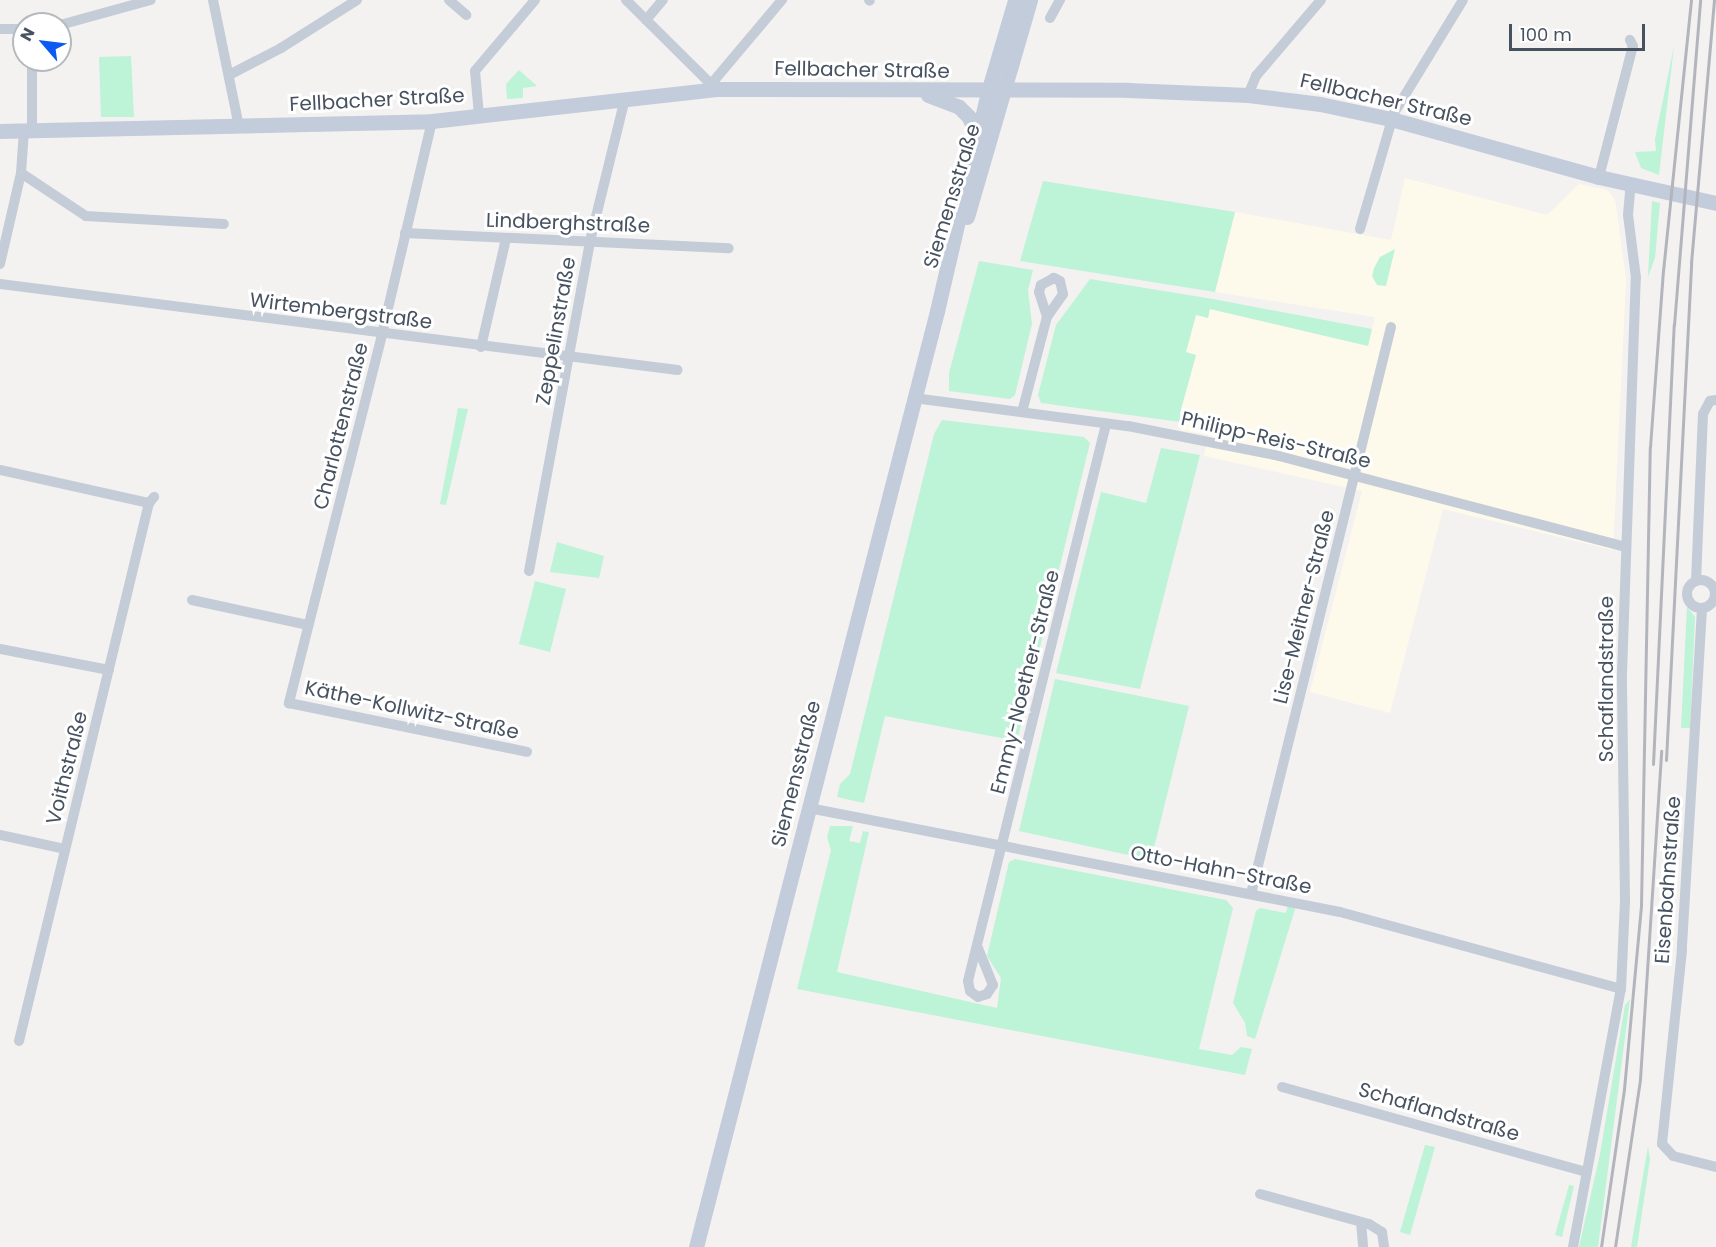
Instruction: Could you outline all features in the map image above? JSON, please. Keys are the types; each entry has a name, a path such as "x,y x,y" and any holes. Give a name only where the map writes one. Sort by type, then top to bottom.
{"street":[{"path":"72,22 151,0"},
{"path":"213,0 239,127"},
{"path":"229,75 281,48 357,0"},
{"path":"449,0 466,15"},
{"path":"479,115 475,71 535,0"},
{"path":"626,0 714,86 782,0"},
{"path":"646,20 663,0"},
{"path":"996,92 1015,0"},
{"path":"996,92 1030,0"},
{"path":"1050,18 1060,0"},
{"path":"1248,95 1256,76 1321,0"},
{"path":"1360,229 1391,119 1463,0"},
{"path":"1599,177 1634,46 1630,40"},
{"path":"0,264 21,173 28,130 31,72"},
{"name":"Fellbacher Straße","path":"0,131 432,121 625,99 714,86 920,92 1109,90 1248,95 1320,104 1391,119 1599,177 1715,204"},
{"path":"920,92 959,107 969,117 977,137"},
{"name":"Siemensstraße","path":"937,311 977,137 996,92"},
{"name":"Siemensstraße","path":"696,1247 914,398 996,92"},
{"name":"Zeppelinstraße","path":"529,571 590,241 625,99"},
{"name":"Charlottenstraße","path":"289,703 382,335 432,121"},
{"path":"21,173 86,216 224,224"},
{"name":"Schaflandstraße","path":"1573,1247 1621,989 1625,547 1636,289 1628,215 1631,183"},
{"name":"Lindberghstraße","path":"405,233 729,248"},
{"path":"481,346 506,239"},
{"name":"Wirtembergstraße","path":"0,284 382,335 678,370"},
{"path":"1022,412 1047,317"},
{"name":"Lise-Meitner-Straße","path":"1251,894 1391,327"},
{"name":"Philipp-Reis-Straße","path":"914,398 1106,424 1279,456 1625,547"},
{"path":"1702,609 1688,600 1689,586 1696,581 1703,414 1710,401 1716,400"},
{"name":"Emmy-Noether-Straße","path":"978,948 1106,424"},
{"name":"Voithstraße","path":"0,470 152,500 19,1041"},
{"name":"Eisenbahnstraße","path":"1696,581 1708,582 1715,588 1713,602 1702,609 1682,950 1662,1136 1665,1152 1716,1167"},
{"path":"192,600 308,625"},
{"path":"0,649 109,670"},
{"name":"Käthe-Kollwitz-Straße","path":"289,703 527,752"},
{"name":"Otto-Hahn-Straße","path":"809,807 1340,912 1621,989"},
{"path":"0,835 65,849"},
{"name":"Schaflandstraße","path":"1282,1087 1586,1172"},
{"path":"1260,1194 1361,1222 1382,1232 1384,1247"},
{"path":"1361,1222 1362,1247"}],"shaded area":[{"path":"1405,178 1547,215 1579,184 1607,190 1615,199 1626,279 1613,550 1443,509 1390,713 1310,692 1362,491 1204,456 1208,435 1180,430 1180,413 1196,356 1186,352 1196,315 1210,309 1368,346 1375,317 1215,292 1235,212 1391,240"}],"green space":[{"path":"1674,46 1659,175 1641,168 1635,152 1656,151 1655,139"},
{"path":"131,56 134,117 101,117 99,57"},
{"path":"519,70 537,86 523,88 523,98 507,99 506,84"},
{"path":"1043,181 1235,212 1215,292 1020,261"},
{"path":"1652,201 1660,203 1655,258 1648,277"},
{"path":"1395,249 1386,286 1377,285 1372,276 1374,268 1380,257"},
{"path":"979,261 1033,270 1028,290 1032,324 1015,395 1010,399 949,391 949,373"},
{"path":"1090,279 1372,329 1368,346 1210,309 1208,318 1196,315 1186,352 1196,355 1180,413 1181,422 1041,403 1038,395 1056,325"},
{"path":"458,408 468,409 446,505 440,504"},
{"path":"942,420 1084,437 1090,443 1017,741 885,716 864,803 837,797 840,784 850,774 934,434"},
{"path":"1161,448 1200,455 1140,689 1056,673 1101,492 1146,503"},
{"path":"557,542 604,556 599,578 550,572"},
{"path":"535,581 566,589 550,652 519,644"},
{"path":"1687,607 1695,617 1690,728 1681,728"},
{"path":"1055,679 1189,706 1151,860 1019,831"},
{"path":"830,826 853,826 849,841 860,843 863,831 869,832 837,972 997,1008 1001,978 987,956 1009,862 1015,859 1226,900 1233,908 1199,1049 1232,1055 1241,1047 1252,1049 1245,1075 797,989 831,850 827,837"},
{"path":"1288,904 1296,906 1255,1039 1247,1036 1245,1023 1233,1003 1256,911 1260,908 1286,913"},
{"path":"1630,999 1598,1247 1579,1247 1600,1154 1625,1005"},
{"path":"1425,1145 1435,1147 1410,1235 1400,1232"},
{"path":"1648,1146 1650,1159 1637,1247 1631,1247"},
{"path":"1569,1185 1574,1186 1562,1237 1555,1235"}],"railway":[{"path":"1601,1247 1624,1089 1641,905 1650,447 1663,271 1691,0"},
{"path":"1653,764 1674,325 1700,0"},
{"path":"1666,760 1691,263 1714,0"},
{"path":"1615,1247 1640,1079 1661,751"}]}
